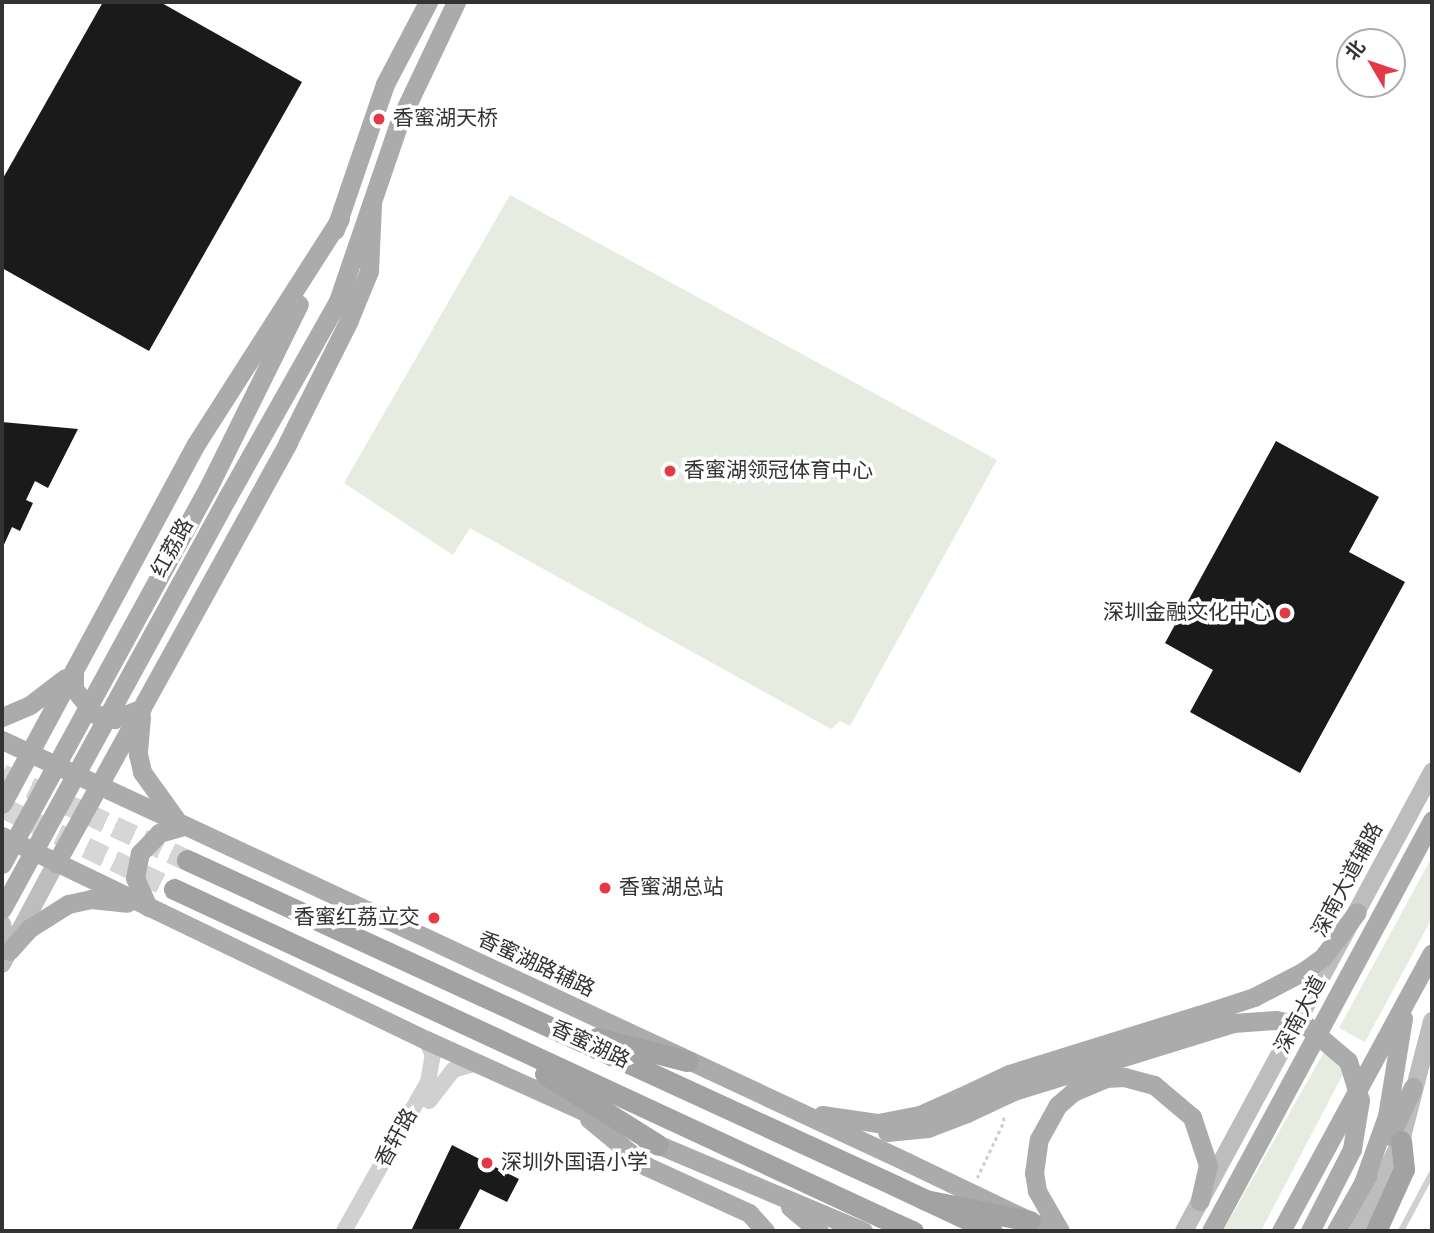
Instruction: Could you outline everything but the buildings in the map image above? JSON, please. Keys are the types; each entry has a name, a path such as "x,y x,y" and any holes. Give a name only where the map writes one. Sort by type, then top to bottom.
{"highway":[{"name":"香蜜湖路","path":"187,860 992,1231"},
{"name":"香蜜湖路","path":"174,889 913,1231"},
{"path":"546,1025 687,1061"},
{"path":"472,1029 657,1144"},
{"path":"1376,1231 1404,1169 1401,1141"},
{"path":"925,1200 1030,1221"}],"main road":[{"name":"红荔路","path":"2,864 208,488 340,219 385,84 428,2"},
{"name":"红荔路","path":"2,909 338,301 400,120 456,2"},
{"name":"红荔路","path":"56,863 288,442 349,320 369,271 372,204"},
{"name":"红荔路","path":"2,804 196,444 340,219"},
{"path":"74,670 74,689 96,714 114,719 142,708 138,754 142,772 163,806 184,826 159,834 140,853 135,878 148,907"},
{"path":"2,717 30,705 74,670"},
{"name":"香蜜湖路辅路","path":"2,740 1051,1231"},
{"name":"深南大道辅路","path":"1184,1231 1432,772"},
{"name":"深南大道","path":"1211,1231 1432,820"},
{"path":"2,836 426,1040 657,1144 863,1231"},
{"path":"5,957 56,863"},
{"path":"5,957 30,928 68,904 91,899 148,907"},
{"path":"829,1126 906,1132 964,1105 1009,1074 1254,997 1304,971 1323,957 1357,912"},
{"path":"2,923 5,957"},
{"path":"1281,1231 1432,953"},
{"path":"1363,1183 1387,1116 1401,1025 1416,983"},
{"path":"783,1105 878,1123 964,1105 1014,1091 1233,1023 1276,1020 1308,1027 1348,1060 1360,1100 1352,1149 1310,1231"},
{"path":"1358,1231 1401,1141 1420,1056 1432,1021"},
{"path":"1060,1231 1037,1191 1034,1155 1046,1122 1073,1092 1106,1078 1124,1077 1154,1085 1192,1116 1206,1148 1208,1165 1200,1201"},
{"path":"1336,1231 1413,1087"},
{"path":"581,1110 613,1142 646,1166 749,1213 765,1231"},
{"path":"752,1184 814,1228"}],"street":[{"name":"香轩路","path":"344,1231 428,1082 433,1055 426,1040"},
{"name":"香轩路","path":"356,1231 437,1087 453,1070 477,1063"}],"lane":[{"path":"1420,1056 1432,1041"},
{"path":"1401,1231 1432,1173"}],"path":[{"path":"975,1182 1004,1121 1001,1109"}],"shaded area":[{"name":"香蜜湖领冠体育中心","path":"510,195 997,460 850,726 840,721 831,729 470,528 453,555 344,483"},
{"path":"1432,857 1432,918 1365,1042 1339,1028"},
{"path":"1329,1043 1352,1057 1261,1231 1223,1231"}],"tunnel":[{"path":"2,774 187,860"},
{"path":"2,807 174,889"}],"place":[{"name":"香蜜湖天桥","path":"379,119"},
{"name":"香蜜湖领冠体育中心","path":"670,471"},
{"name":"深圳金融文化中心","path":"1285,613"},
{"name":"香蜜湖总站","path":"605,888"},
{"name":"香蜜红荔立交","path":"434,918"},
{"name":"深圳外国语小学","path":"487,1163"}]}
